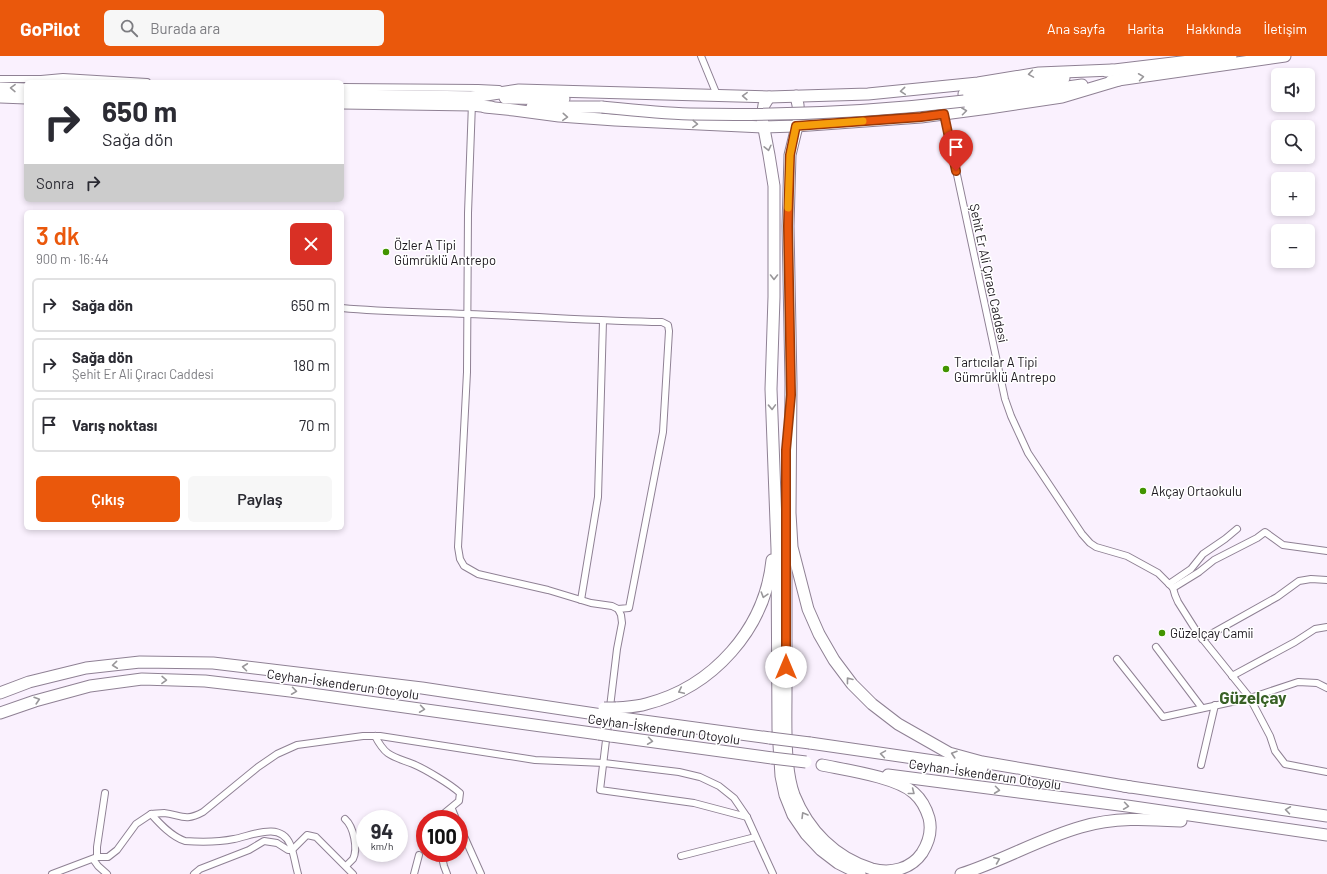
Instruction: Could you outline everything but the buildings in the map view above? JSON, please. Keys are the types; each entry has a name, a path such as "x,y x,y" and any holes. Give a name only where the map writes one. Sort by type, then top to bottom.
{"highway":[{"path":"964,98 1112,70 1231,56"},
{"path":"344,95 472,101 689,107 777,107 964,98 1119,80 1285,56"},
{"path":"344,103 472,101 519,90 769,97 868,94 978,83 1039,73 1112,70"},
{"path":"472,101 485,107 559,116 763,127 796,126 944,114 1062,97 1119,80"},
{"path":"0,88 24,89"},
{"path":"796,96 799,118 790,155 788,226 791,395 790,513 792,547 811,615 819,634 834,660 852,684 872,704 898,724 949,752 982,762 1130,787"},
{"path":"0,97 24,98"},
{"path":"769,97 764,105 762,118 774,186 774,290 771,389 775,487 778,728 781,776 785,795 793,815 806,834 821,850 838,863 860,874"},
{"path":"485,107 602,104"},
{"path":"791,395 786,450 786,729 789,776 794,794 801,810 813,829 828,845 844,857 873,870 885,872 895,872 915,862 927,844 930,834 930,823 927,811 921,800 899,784 882,778 822,765"},
{"path":"615,712 664,698 685,689 717,667 742,639 753,622 767,583 771,564 773,540 775,487"},
{"name":"Ceyhan-İskenderun Otoyolu","path":"0,693 29,682 86,668 140,662 213,663 615,712 770,738 927,761 1130,787 1327,816"},
{"name":"Ceyhan-İskenderun Otoyolu","path":"0,714 34,701 90,686 142,679 205,681 290,691 806,762 924,780 1120,805 1327,835"},
{"path":"961,874 1055,835 1112,820 1146,819 1274,827"}],"street":[{"path":"701,56 717,95"},
{"path":"46,80 63,77 113,80"},
{"path":"0,78 27,80"},
{"path":"344,87 478,88 519,90"},
{"path":"344,308 370,311 467,314 603,321 662,322 668,325 669,331 663,432 629,608 618,609 612,606 591,603 548,590 478,574 464,566 460,559 458,547 467,372 467,314 468,214 472,101"},
{"name":"Şehit Er Ali Çıracı Caddesi","path":"944,114 1000,379 1011,416 1028,452 1082,534 1090,543 1096,547 1128,556 1158,573 1171,586 1185,613 1202,639 1250,698 1267,730 1274,751 1285,764 1327,772"},
{"path":"581,600 598,498 603,321"},
{"path":"1171,586 1191,569 1203,554 1225,540 1237,529"},
{"path":"1171,586 1199,572 1214,560 1257,538 1265,532 1283,545 1327,551"},
{"path":"1202,639 1277,597 1299,581 1311,579 1327,580"},
{"path":"618,609 621,615 622,623 617,649 600,790 694,803 747,817"},
{"path":"1232,676 1295,642 1315,629 1327,627"},
{"path":"1156,647 1202,708"},
{"path":"1117,658 1163,717 1250,698 1298,682 1316,684 1327,688"},
{"path":"1201,765 1215,706"},
{"path":"52,874 95,858 108,857 117,850 136,824 151,814 173,814 182,818 197,816 258,767 277,754 297,746 363,736 375,736 535,760 604,762 680,772 700,777 719,786 734,798 747,817 772,874"},
{"path":"375,736 381,748 393,757 414,764 454,788 460,794 459,801 452,809"},
{"path":"105,793 95,858 98,866 107,874"},
{"path":"151,814 170,832 179,839 185,841 234,839 263,831 277,832 284,836 290,843 298,874"},
{"path":"345,819 349,822 354,834 352,859 346,866"},
{"path":"292,850 306,835 316,837 353,874"},
{"path":"681,856 755,837"},
{"path":"194,874 200,869 249,850 264,841 277,843 288,850 292,850"},
{"path":"468,845 481,874"},
{"path":"414,874 417,862"},
{"path":"443,862 447,874"}],"slow traffic":[{"path":"788,208 790,155 796,126 863,121"}],"place":[{"name":"Özler A Tipi Gümrüklü Antrepo","path":"386,252"},
{"name":"Tartıcılar A Tipi Gümrüklü Antrepo","path":"946,369"},
{"name":"Akçay Ortaokulu","path":"1143,491"},
{"name":"Güzelçay Camii","path":"1162,633"}],"district":[{"name":"Güzelçay","path":"1253,698"}],"route":[{"path":"786,667 786,450 791,395 788,226 790,155 796,126 944,114 956,171"}]}
